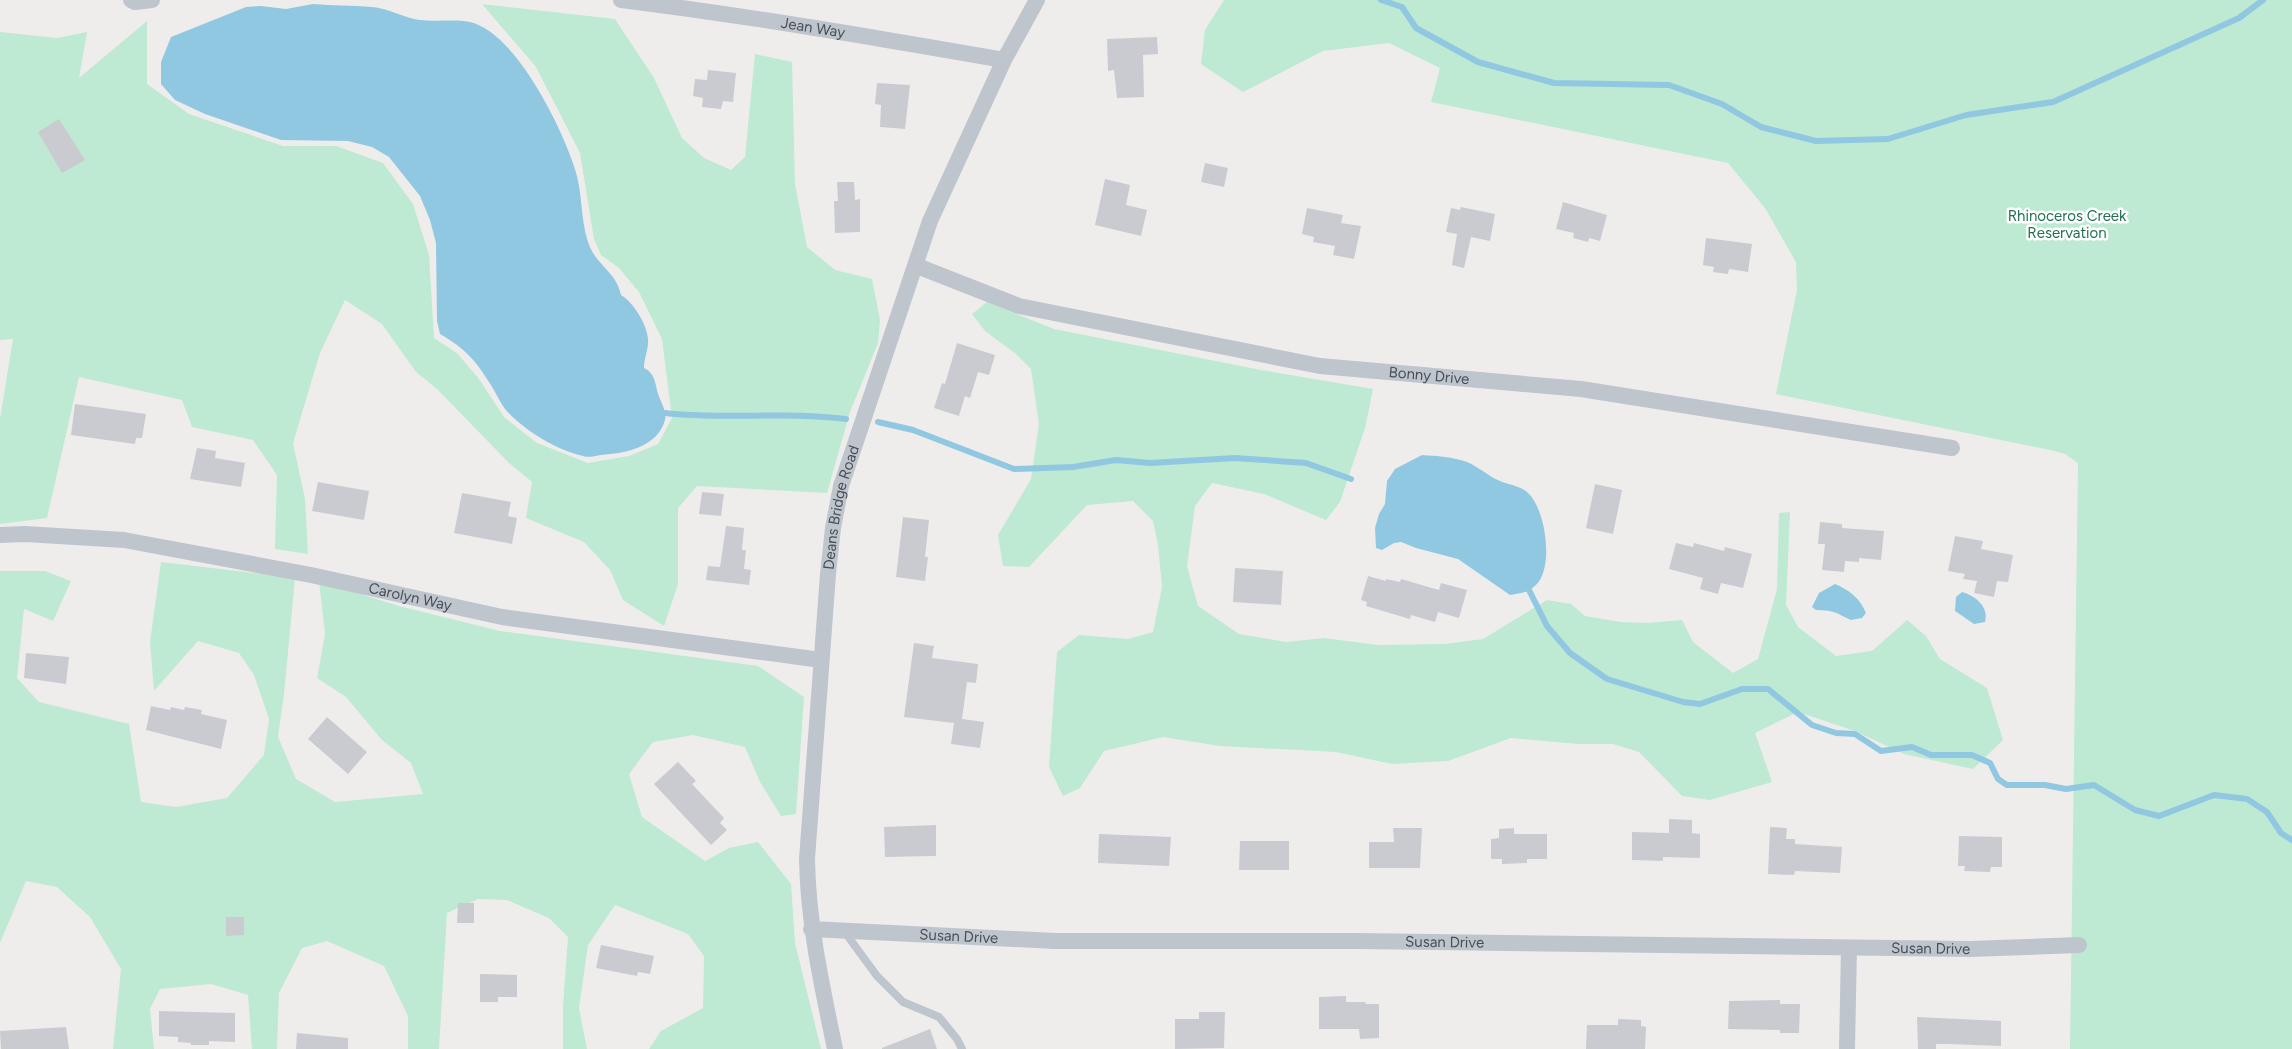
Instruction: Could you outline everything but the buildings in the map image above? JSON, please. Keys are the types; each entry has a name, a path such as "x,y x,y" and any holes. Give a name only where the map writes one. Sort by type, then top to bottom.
{"street":[{"path":"131,0 135,2 152,0"},
{"name":"Jean Way","path":"621,0 790,23 1004,60"},
{"name":"Deans Bridge Road","path":"835,1049 812,929 807,859 828,574 841,486 855,439 917,266 930,221 1004,60 1037,0"},
{"name":"Bonny Drive","path":"917,266 1019,306 1320,366 1581,389 1952,448"},
{"name":"Carolyn Way","path":"0,535 25,534 124,540 311,575 502,617 821,660"},
{"name":"Susan Drive","path":"812,929 1055,941 1358,941 1970,949 2079,945"},
{"path":"1847,1049 1849,948"}],"lane":[{"path":"844,931 877,976 903,1002 939,1017 962,1049"}],"green space":[{"name":"Rhinoceros Creek Reservation","path":"1224,0 2292,0 2292,1049 2070,1049 2078,463 2065,454 2055,451 1776,394 1797,290 1796,262 1765,208 1728,163 1431,102 1440,68 1389,43 1323,51 1243,92 1201,64 1205,30"},
{"path":"482,4 615,19 654,78 682,138 704,158 731,170 745,157 755,54 792,62 795,184 807,247 835,270 872,279 880,320 878,343 850,412 827,493 697,486 678,508 678,584 664,626 623,600 610,570 584,542 526,518 532,482 509,463 437,389 416,372 382,324 345,300 320,353 293,443 305,499 308,554 275,549 277,475 253,440 192,427 182,400 79,377 47,518 0,524 0,419 13,339 0,340 0,32 57,38 87,32 79,78 147,21 147,84 189,114 283,146 336,146 383,163 413,204 429,255 434,338 457,353 479,379 504,417 537,443 588,463 629,456 658,444 672,418 662,339 639,292 619,268 601,255 594,239 580,153 536,67"},
{"path":"987,302 1054,329 1261,370 1373,389 1365,428 1340,502 1326,520 1264,494 1212,483 1195,506 1187,566 1198,606 1239,634 1286,642 1324,638 1377,645 1445,644 1483,639 1547,600 1571,604 1585,616 1621,622 1647,623 1682,620 1693,642 1733,673 1758,659 1777,589 1779,513 1790,512 1786,605 1798,627 1836,656 1872,651 1907,620 1926,636 1940,659 1987,688 2003,740 1973,769 1904,754 1855,731 1798,712 1755,733 1772,782 1710,800 1682,796 1639,752 1613,744 1579,744 1511,738 1448,761 1392,764 1336,752 1220,746 1163,737 1104,751 1080,788 1063,796 1049,767 1057,652 1079,635 1128,639 1153,632 1162,587 1158,545 1153,521 1133,501 1087,505 1029,567 1003,566 998,535 1031,479 1039,424 1031,369 1016,354 985,331 972,314"},
{"path":"161,562 295,578 278,737 296,779 335,802 423,794 411,763 382,740 346,697 317,678 325,634 319,581 399,606 500,631 758,666 804,697 796,814 781,816 760,782 745,747 693,735 653,742 629,774 642,817 705,861 729,848 758,842 791,884 795,943 821,1049 649,1049 661,1031 703,1008 704,956 688,934 615,905 588,945 579,1008 587,1049 563,1049 563,1006 568,937 549,918 507,900 478,899 447,913 439,1049 408,1049 408,1016 384,966 327,941 302,948 279,993 277,1049 252,1049 248,995 211,984 160,989 150,1009 154,1049 113,1049 121,969 90,917 57,887 26,881 0,943 0,571 45,571 71,581 53,621 24,609 17,678 39,702 129,724 141,802 176,807 227,798 264,755 269,719 254,675 239,653 198,641 154,691 150,642"}],"water":[{"path":"313,4 372,7 420,20 470,22 487,29 519,61 547,105 568,149 577,175 588,242 596,257 615,280 621,295 635,308 645,327 648,342 644,368 654,379 665,417 661,429 648,443 620,453 585,457 541,438 512,417 475,362 457,345 440,334 437,321 436,243 430,220 420,196 389,157 372,147 348,141 281,140 205,114 175,100 161,84 161,62 171,37 246,7 286,9"},
{"path":"1422,455 1467,462 1496,479 1519,487 1529,494 1540,513 1546,540 1545,566 1542,577 1533,588 1510,595 1458,559 1401,542 1382,550 1376,548 1375,528 1385,504 1387,481 1395,469"},
{"path":"1835,584 1849,592 1861,603 1866,613 1862,618 1851,620 1835,612 1816,610 1812,607 1819,593"},
{"path":"1962,592 1972,596 1980,603 1985,612 1985,622 1974,624 1955,611 1956,597"}],"waterway":[{"path":"1381,0 1402,7 1416,28 1478,62 1554,83 1669,85 1722,104 1761,127 1816,141 1888,139 1966,115 2053,102 2239,18 2263,0"},
{"path":"665,413 846,419"},
{"path":"878,422 913,430 1014,469 1073,467 1116,460 1150,463 1235,458 1306,463 1351,479"},
{"path":"1523,586 1529,590 1547,626 1570,653 1607,679 1683,702 1700,704 1742,689 1768,689 1812,725 1836,733 1855,734 1881,751 1912,747 1931,755 1972,755 1990,763 1998,779 2007,785 2045,785 2066,789 2094,785 2135,810 2159,816 2214,795 2247,799 2267,812 2281,833 2292,840"}]}
